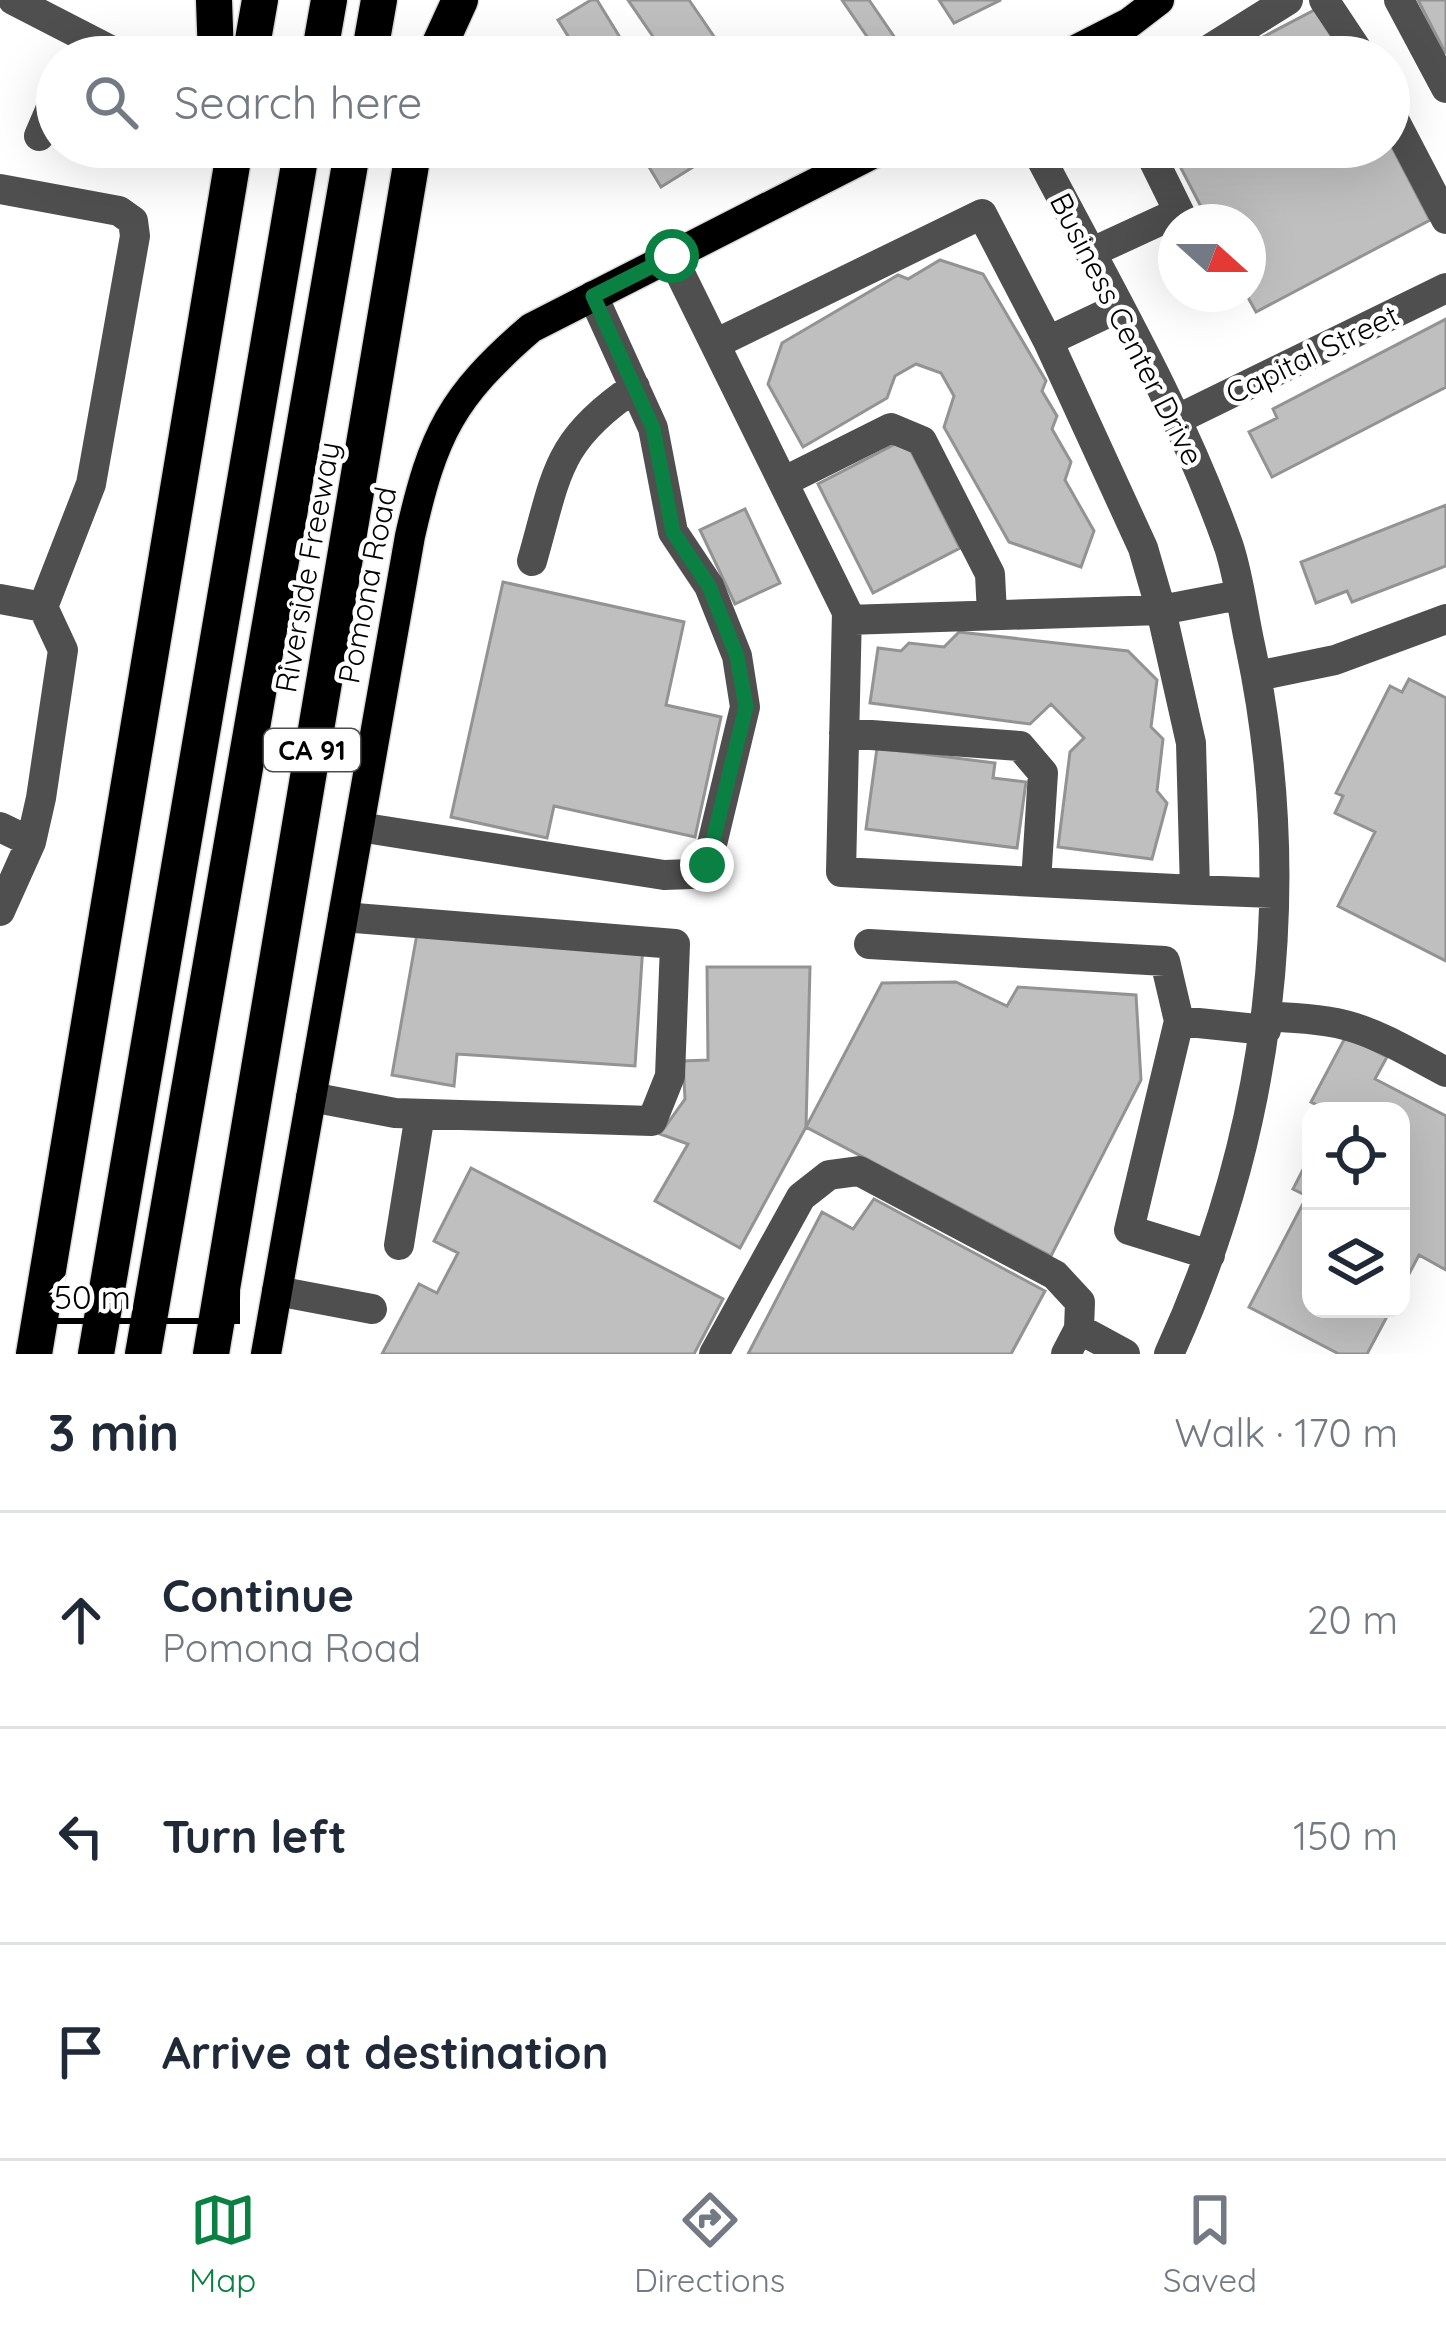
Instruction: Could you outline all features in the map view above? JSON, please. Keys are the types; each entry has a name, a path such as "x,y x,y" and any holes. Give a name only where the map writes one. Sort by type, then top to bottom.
{"highway":[{"path":"214,0 215,36"},
{"path":"254,36 260,0"},
{"path":"323,36 329,0"},
{"path":"373,36 379,0"},
{"path":"435,36 441,0"},
{"path":"442,36 460,0"},
{"path":"220,168 222,222"},
{"path":"34,1354 231,168"},
{"path":"96,1354 298,168"},
{"path":"143,1354 349,168"},
{"name":"Riverside Freeway","path":"211,1354 410,168"}],"main road":[{"path":"1103,36 1159,0"},
{"name":"Pomona Road","path":"266,1354 420,491 451,409 488,365 531,328 845,168"}],"street":[{"path":"15,0 64,36"},
{"path":"1231,36 1288,0"},
{"path":"1324,0 1348,36"},
{"path":"1399,0 1446,88"},
{"path":"1410,150 1446,219"},
{"name":"Business Center Drive","path":"1046,168 1178,419 1230,552 1256,676 1275,823 1266,1024 1238,1169 1210,1255 1168,1354"},
{"path":"1157,168 1175,204"},
{"path":"0,189 119,211 133,221 136,236 91,484 43,607"},
{"path":"715,344 982,214 1048,340 1143,548 1191,742 1195,890"},
{"path":"1090,253 1158,226"},
{"path":"672,256 847,620 842,872 1274,893"},
{"name":"Capital Street","path":"1178,419 1446,288"},
{"path":"359,827 664,875 692,874 707,865 746,707 737,656 709,586 673,532 653,428 593,296"},
{"path":"1048,340 1118,308"},
{"path":"532,561 561,459 573,436 634,387"},
{"path":"783,482 891,428 922,441 990,574 992,614"},
{"path":"847,620 1161,610 1239,596"},
{"path":"0,599 43,607 57,626 63,650 31,842 0,911"},
{"path":"1256,676 1335,660 1446,619"},
{"path":"844,733 1019,746 1043,773 1036,882"},
{"path":"0,827 31,842"},
{"path":"311,1097 420,1114 652,1120 670,1076 675,944 344,916"},
{"path":"869,944 1165,962 1179,1021 1129,1230 1210,1255"},
{"path":"1179,1021 1266,1024 1330,1018 1359,1025 1446,1072"},
{"path":"399,1245 420,1114"},
{"path":"714,1354 801,1197 829,1175 859,1171 1055,1275 1080,1302 1072,1341 1125,1354"},
{"path":"277,1291 372,1309"}],"building":[{"path":"597,0 619,36 568,36 558,20"},
{"path":"628,0 689,0 714,36 653,36"},
{"path":"842,0 869,0 894,36 867,36"},
{"path":"939,0 1001,0 954,23"},
{"path":"1418,0 1446,0 1446,54"},
{"path":"1320,7 1334,36 1265,36"},
{"path":"650,168 692,168 661,187"},
{"path":"1181,168 1403,168 1430,220 1266,307 1266,204 1200,204"},
{"path":"940,260 983,274 1046,381 1042,391 1057,416 1052,429 1071,462 1065,480 1094,531 1081,567 1009,542 944,427 954,396 941,373 916,364 895,376 887,398 803,447 768,384 782,343 898,275 908,279"},
{"path":"1446,319 1446,387 1272,477 1249,432 1277,418 1273,409"},
{"path":"905,439 960,548 873,593 818,484"},
{"path":"1446,505 1446,566 1352,602 1347,591 1316,603 1301,562"},
{"path":"745,509 780,583 735,604 700,530"},
{"path":"503,582 684,622 666,705 721,717 695,837 554,806 547,838 451,817"},
{"path":"959,632 1128,651 1157,680 1151,727 1163,739 1157,791 1167,803 1152,859 1058,847 1070,752 1084,738 1051,704 1030,724 870,703 878,648 901,651 909,643 944,647"},
{"path":"1409,679 1446,698 1446,961 1338,906 1375,832 1335,813 1343,796 1336,793 1390,686 1402,692"},
{"path":"877,748 995,763 993,778 1026,782 1017,848 866,829"},
{"path":"418,928 643,945 635,1066 457,1054 454,1086 392,1075"},
{"path":"707,967 810,967 806,1127 740,1248 655,1201 688,1144 660,1134 685,1099 683,1061 708,1060"},
{"path":"956,982 1007,1006 1018,987 1136,995 1141,1080 1051,1256 806,1127 882,983"},
{"path":"1346,1036 1387,1057 1375,1079 1446,1116 1446,1270 1419,1255 1410,1272 1410,1102 1311,1102"},
{"path":"471,1168 723,1299 694,1354 382,1354 419,1284 437,1293 458,1253 434,1241"},
{"path":"1302,1172 1302,1194 1293,1189"},
{"path":"874,1199 1045,1291 1011,1354 748,1354 822,1212 853,1229"},
{"path":"1302,1206 1302,1318 1386,1318 1367,1354 1339,1354 1249,1307"}],"route":[{"path":"672,256 593,296 653,428 673,532 709,586 737,656 746,707 707,865"}]}
